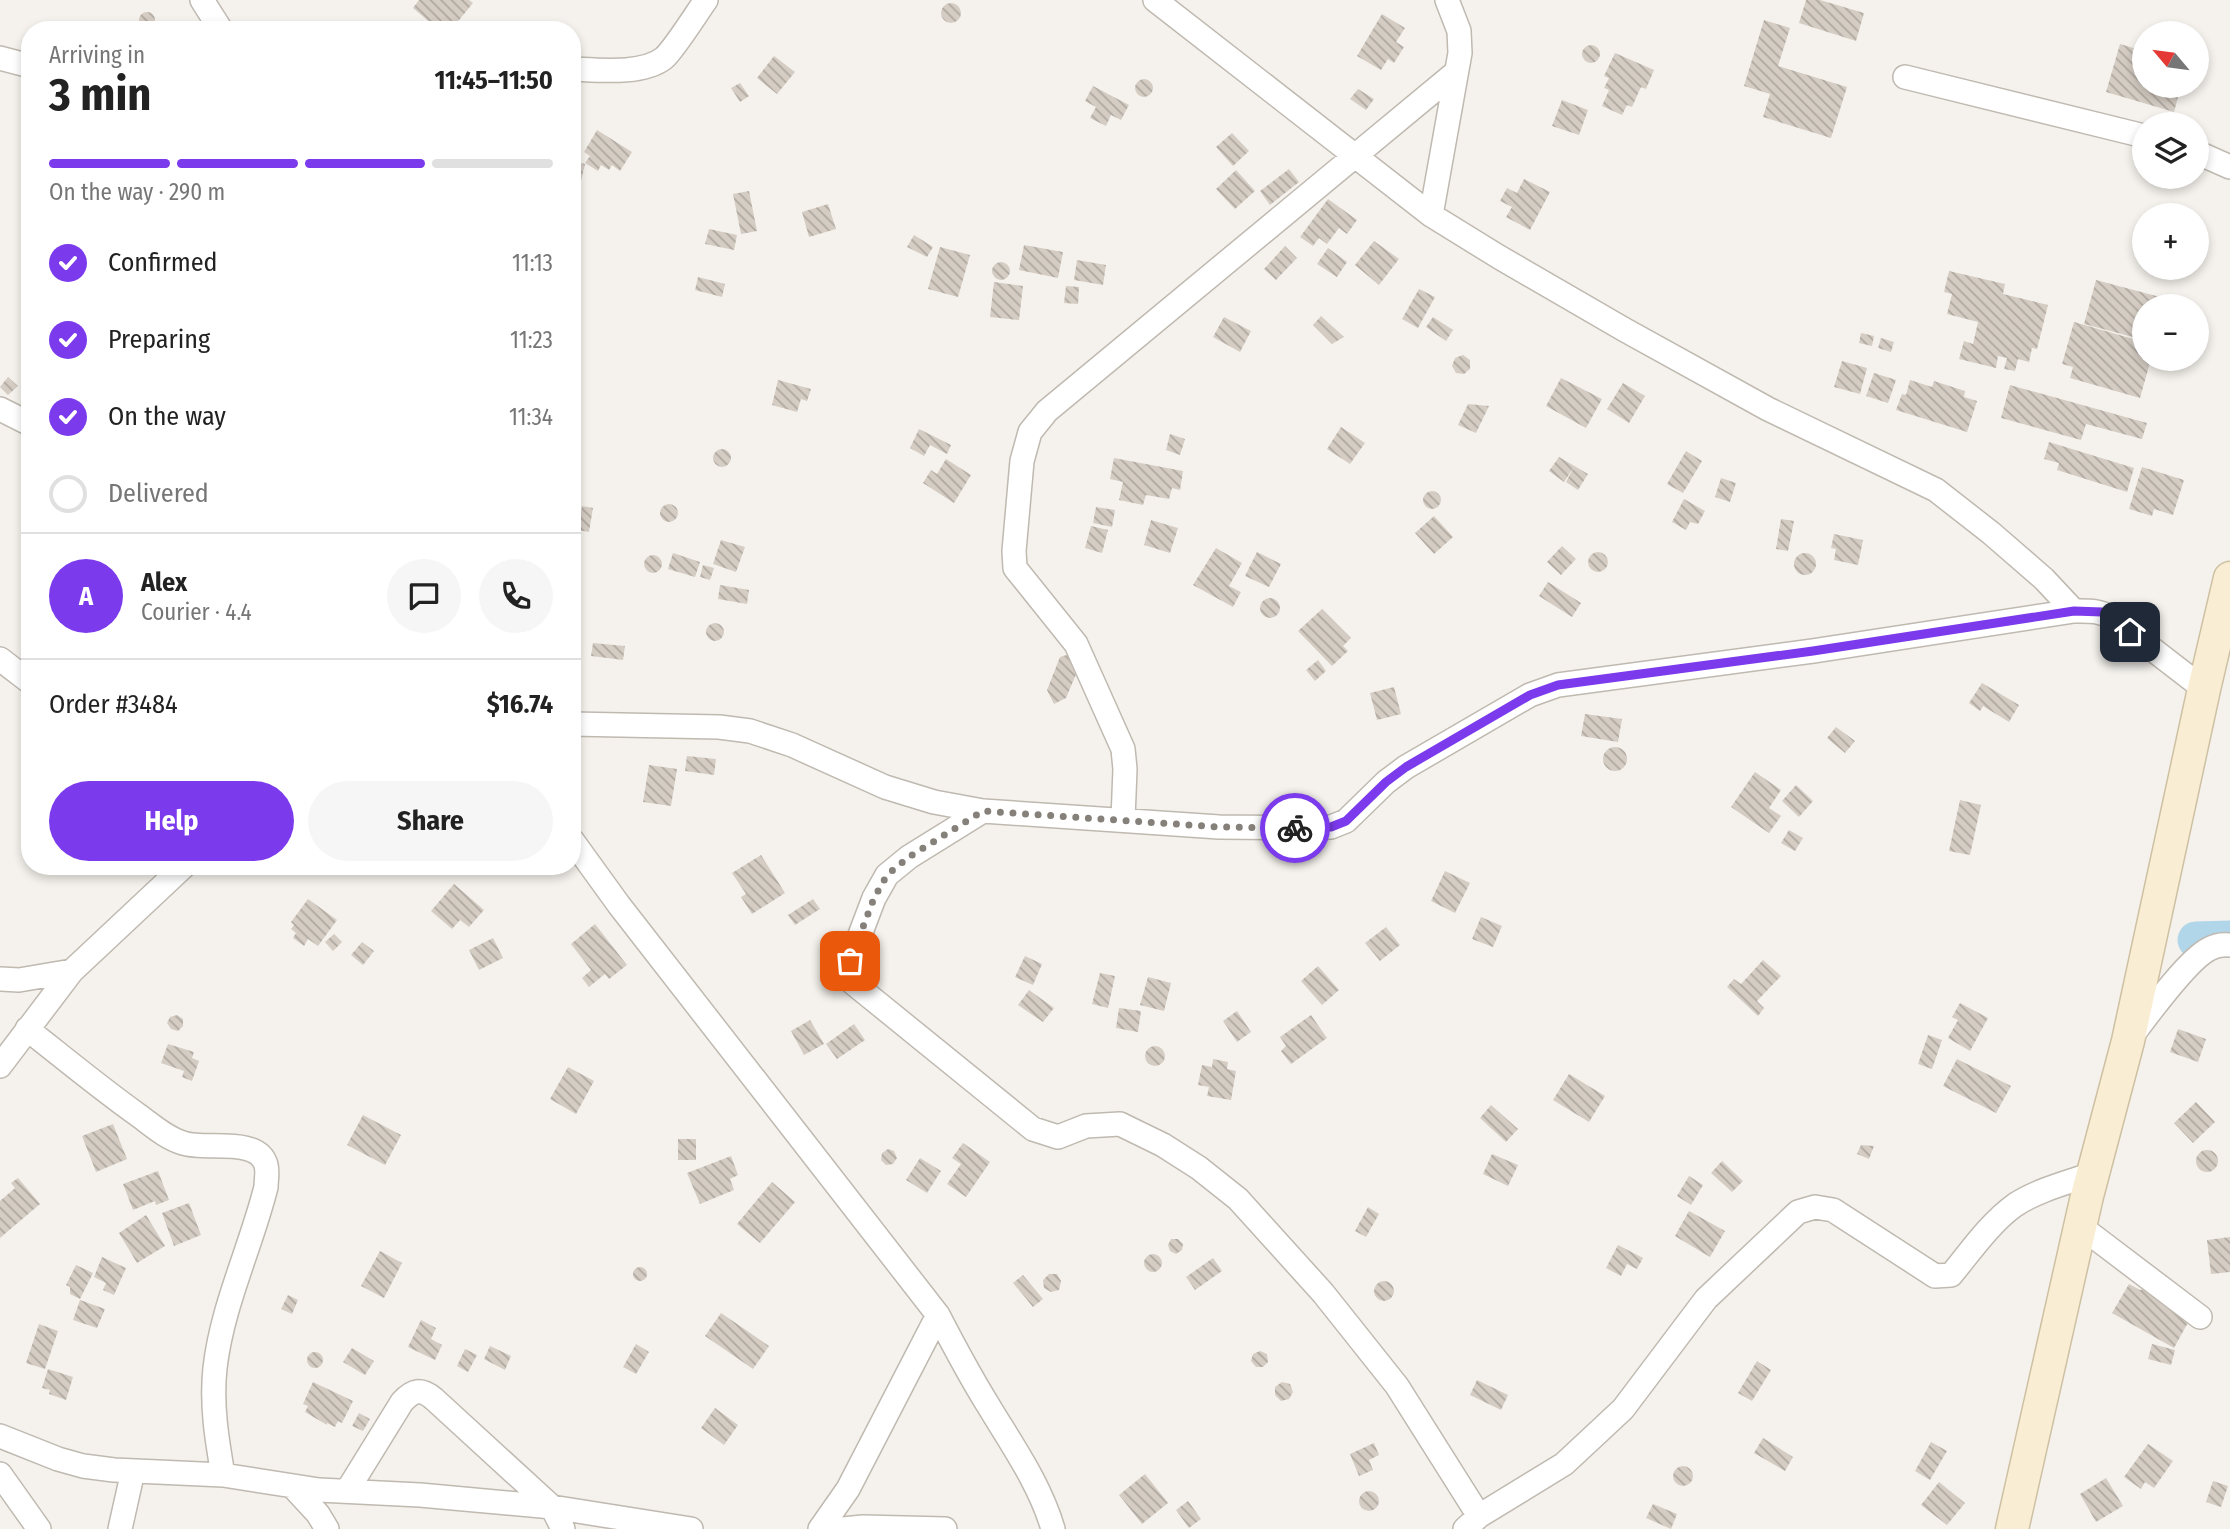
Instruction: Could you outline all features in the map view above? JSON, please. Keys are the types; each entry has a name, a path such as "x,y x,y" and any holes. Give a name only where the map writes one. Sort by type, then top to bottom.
{"street":[{"path":"202,0 215,21"},
{"path":"581,69 620,70 645,66 664,58 706,0"},
{"path":"1155,0 1431,215 1589,309 1756,402 1936,490 1992,533 2074,611"},
{"path":"1431,215 1460,53 1459,31 1447,0"},
{"path":"0,58 21,64"},
{"path":"1123,819 1123,749 1076,644 1016,568 1014,551 1022,461 1030,432 1048,411 1455,73"},
{"path":"1905,77 2132,133"},
{"path":"2209,158 2230,167"},
{"path":"0,409 21,420"},
{"path":"2012,1529 2092,1174 2128,1041 2230,578"},
{"path":"581,724 719,727 750,731 792,745 885,787 934,802 983,811 1219,827 1331,827 1346,821 1386,782 1406,767 1530,695 1558,685 1813,651 2074,611 2102,612 2112,618 2204,689"},
{"path":"0,659 21,675"},
{"path":"983,811 909,857 887,875 874,898 850,961 853,983 1033,1129 1058,1138 1086,1126 1120,1124 1163,1145 1199,1168 1238,1199 1323,1293 1397,1386 1472,1522 1564,1464 1623,1409 1706,1299 1798,1212 1815,1207 1833,1210 1935,1276 1951,1275 1986,1232 2014,1206 2050,1188 2092,1174"},
{"path":"581,852 938,1315 973,1381 1029,1474 1047,1509 1053,1529"},
{"path":"0,1066 72,971 174,875"},
{"path":"2128,1041 2205,950 2220,944 2230,945"},
{"path":"0,979 19,980 72,971"},
{"path":"27,1029 167,1136 197,1146 242,1147 254,1150 262,1157 267,1167 266,1186 223,1324 215,1369 214,1421 223,1475"},
{"path":"2080,1226 2200,1317"},
{"path":"820,1529 848,1489 938,1315"},
{"path":"347,1491 402,1402 416,1390 434,1399 552,1507 564,1529"},
{"path":"0,1436 83,1466 223,1475 294,1488 552,1507 691,1529"},
{"path":"120,1529 133,1471"},
{"path":"0,1474 39,1529"},
{"path":"294,1488 318,1514 327,1529"},
{"path":"843,1529 945,1529"}],"building":[{"path":"419,0 469,0 473,3 458,21 428,21 413,8"},
{"path":"1806,0 1820,0 1864,13 1856,41 1799,23"},
{"path":"951,3 958,6 961,13 958,20 951,23 944,20 941,13 944,6"},
{"path":"147,12 155,21 139,20 141,14"},
{"path":"1382,14 1405,28 1396,42 1404,47 1394,63 1388,59 1381,70 1357,56"},
{"path":"1764,20 1790,28 1778,66 1847,87 1831,138 1763,117 1770,94 1744,86"},
{"path":"2120,44 2132,48 2132,98 2178,98 2174,112 2106,92"},
{"path":"1591,45 1597,48 1600,54 1597,60 1591,63 1585,60 1582,54 1585,48"},
{"path":"1615,53 1654,70 1646,89 1641,87 1632,107 1627,105 1622,115 1602,106 1609,90 1604,88 1609,78 1604,76"},
{"path":"774,56 795,72 777,94 757,78"},
{"path":"1140,79 1148,79 1153,88 1151,95 1140,97 1135,92 1135,84"},
{"path":"740,83 749,96 740,102 731,88"},
{"path":"1093,86 1129,105 1121,120 1111,115 1106,126 1090,118 1096,107 1085,101"},
{"path":"1358,89 1374,99 1366,110 1350,99"},
{"path":"1562,100 1588,110 1579,135 1552,126"},
{"path":"597,130 632,152 620,171 612,165 609,170 601,165 598,171 585,163 590,156 584,152"},
{"path":"1232,133 1249,151 1233,166 1216,147"},
{"path":"581,163 585,164 581,181"},
{"path":"1289,169 1299,182 1270,205 1260,191"},
{"path":"1236,170 1255,191 1235,209 1216,189"},
{"path":"1524,179 1550,192 1530,230 1506,217 1512,207 1500,201 1507,188 1517,193"},
{"path":"749,191 757,231 741,234 733,194"},
{"path":"1328,199 1357,220 1347,234 1339,228 1327,244 1319,238 1313,246 1300,237"},
{"path":"828,204 836,229 809,237 802,212"},
{"path":"709,229 737,235 734,250 705,244"},
{"path":"914,235 933,247 927,257 907,247"},
{"path":"1374,241 1399,259 1379,285 1355,265"},
{"path":"1024,245 1063,252 1058,278 1019,270"},
{"path":"1285,246 1297,258 1276,280 1264,269"},
{"path":"940,247 970,255 958,297 928,289"},
{"path":"1328,248 1347,262 1337,277 1317,264"},
{"path":"1077,260 1106,265 1103,285 1074,280"},
{"path":"1001,262 1007,265 1010,271 1007,277 1001,280 995,277 992,271 995,265"},
{"path":"1949,271 2005,284 2003,294 2048,305 2037,349 2032,348 2029,362 2018,359 2015,371 2004,369 2007,358 1998,356 1996,368 1959,359 1964,341 1973,344 1978,322 1947,314 1952,294 1944,292"},
{"path":"698,277 725,284 722,297 695,290"},
{"path":"2096,280 2149,294 2132,294 2132,337 2084,324"},
{"path":"994,282 1023,286 1019,320 990,317"},
{"path":"1066,286 1079,287 1078,304 1064,303"},
{"path":"1419,289 1435,297 1418,328 1402,319"},
{"path":"1321,316 1344,337 1332,344 1313,325"},
{"path":"1224,317 1251,331 1240,352 1213,337"},
{"path":"1433,317 1453,330 1446,341 1426,327"},
{"path":"2074,322 2132,339 2132,371 2148,371 2140,398 2070,378 2073,367 2062,364"},
{"path":"1861,333 1874,336 1872,346 1859,343"},
{"path":"1881,338 1894,342 1891,352 1878,348"},
{"path":"1463,355 1470,360 1470,369 1464,374 1456,373 1452,366 1455,358"},
{"path":"1842,361 1867,368 1860,394 1834,387"},
{"path":"1874,373 1896,380 1888,403 1866,396"},
{"path":"8,377 18,386 8,395 0,387"},
{"path":"1561,378 1602,399 1586,428 1546,406"},
{"path":"778,380 811,389 807,401 801,399 797,412 772,405"},
{"path":"1910,380 1932,387 1934,381 1965,391 1964,397 1977,401 1967,432 1896,410 1902,394 1906,395"},
{"path":"1623,383 1645,396 1629,423 1607,409"},
{"path":"2010,385 2147,423 2142,439 2086,424 2081,440 2001,418"},
{"path":"1468,404 1489,406 1476,433 1458,425"},
{"path":"1341,427 1365,443 1350,464 1327,449"},
{"path":"919,429 951,445 947,454 930,445 924,456 910,448"},
{"path":"1170,434 1185,439 1180,455 1166,450"},
{"path":"2049,442 2134,468 2127,492 2057,470 2059,463 2044,459"},
{"path":"722,449 728,452 731,458 728,464 722,467 716,464 713,458 716,452"},
{"path":"1686,451 1702,461 1683,493 1667,484"},
{"path":"1559,457 1588,474 1578,490 1566,482 1574,467 1564,482 1549,471"},
{"path":"1114,458 1183,471 1180,490 1172,488 1169,499 1146,495 1143,505 1119,500 1123,482 1110,479"},
{"path":"946,459 971,475 954,503 923,483 931,470 937,474"},
{"path":"2142,467 2184,480 2173,515 2154,509 2152,516 2129,509"},
{"path":"1721,478 1736,483 1730,502 1715,497"},
{"path":"1432,491 1438,494 1441,500 1438,506 1432,509 1426,506 1423,500 1426,494"},
{"path":"1684,499 1705,511 1698,524 1690,522 1686,530 1672,522"},
{"path":"665,504 673,504 678,513 676,520 665,522 660,517 660,509"},
{"path":"582,506 593,508 589,532 581,531"},
{"path":"1096,507 1115,510 1112,527 1093,523"},
{"path":"1434,516 1453,537 1434,554 1415,533"},
{"path":"1781,519 1794,521 1788,551 1776,549"},
{"path":"1151,520 1178,528 1170,553 1144,545"},
{"path":"1091,526 1108,530 1102,553 1085,548"},
{"path":"1834,534 1863,540 1858,565 1834,560 1836,549 1831,548"},
{"path":"721,540 745,547 736,572 713,564"},
{"path":"1562,546 1576,559 1561,575 1547,562"},
{"path":"1216,548 1242,563 1229,586 1241,592 1233,607 1193,585"},
{"path":"1257,552 1281,564 1269,587 1245,576"},
{"path":"1594,552 1602,552 1608,562 1602,572 1594,572 1588,566 1588,558"},
{"path":"673,553 700,562 695,577 668,569"},
{"path":"1805,553 1813,556 1816,564 1813,572 1805,575 1797,572 1794,564 1797,556"},
{"path":"653,555 659,558 662,564 659,570 653,573 647,570 644,564 647,558"},
{"path":"703,565 714,568 710,580 700,577"},
{"path":"1548,582 1581,603 1572,617 1539,596"},
{"path":"720,585 749,590 747,604 718,599"},
{"path":"1270,598 1277,601 1280,608 1277,615 1270,618 1263,615 1260,608 1263,601"},
{"path":"1322,609 1351,638 1343,646 1348,651 1332,666 1298,631"},
{"path":"715,623 721,626 724,632 721,638 715,641 709,638 706,632 709,626"},
{"path":"593,643 625,646 623,660 591,656"},
{"path":"1073,653 1080,665 1066,698 1054,704 1047,690 1060,657"},
{"path":"1318,660 1326,671 1315,681 1306,670"},
{"path":"1982,683 2019,705 2009,722 1983,706 1980,711 1969,703"},
{"path":"1394,687 1401,714 1377,720 1370,693"},
{"path":"1585,714 1622,719 1618,742 1581,736"},
{"path":"1836,727 1855,741 1845,753 1827,738"},
{"path":"1615,747 1624,750 1627,759 1624,768 1615,771 1606,768 1603,759 1606,750"},
{"path":"687,756 716,759 714,775 685,771"},
{"path":"649,765 677,769 671,806 643,802"},
{"path":"1755,772 1781,790 1769,808 1781,816 1769,833 1731,807"},
{"path":"1796,785 1813,801 1799,817 1782,801"},
{"path":"1960,800 1981,805 1970,855 1949,851"},
{"path":"1789,830 1803,838 1795,851 1781,843"},
{"path":"761,855 785,893 752,914 741,897 746,894 732,873"},
{"path":"1445,871 1470,883 1455,913 1431,901"},
{"path":"454,884 484,910 469,927 460,920 452,929 431,911"},
{"path":"308,899 337,920 318,946 308,939 304,946 293,938 296,933 291,929 294,925 291,922"},
{"path":"813,899 820,909 795,925 788,915"},
{"path":"1481,917 1502,926 1493,947 1472,939"},
{"path":"595,924 627,965 609,979 605,974 589,987 582,978 591,970 571,944"},
{"path":"1386,927 1400,945 1380,961 1365,943"},
{"path":"334,934 342,942 333,951 325,942"},
{"path":"493,938 503,958 479,970 469,950"},
{"path":"362,942 374,951 363,965 351,955"},
{"path":"1025,956 1042,964 1033,985 1015,977"},
{"path":"1763,960 1781,976 1757,1001 1764,1008 1758,1016 1727,987 1734,979 1741,984"},
{"path":"1318,966 1339,990 1322,1005 1301,981"},
{"path":"1100,973 1115,976 1108,1008 1092,1004"},
{"path":"1148,977 1171,983 1164,1011 1140,1005"},
{"path":"1029,990 1054,1008 1043,1022 1018,1005"},
{"path":"1960,1003 1988,1018 1970,1051 1948,1038 1958,1020 1952,1017"},
{"path":"1119,1008 1141,1011 1138,1032 1116,1028"},
{"path":"1237,1011 1251,1032 1237,1042 1223,1021"},
{"path":"177,1015 183,1019 183,1026 178,1031 171,1029 167,1023 170,1017"},
{"path":"1311,1015 1327,1038 1291,1064 1281,1051 1286,1046 1280,1037"},
{"path":"810,1020 824,1044 804,1055 791,1031"},
{"path":"854,1024 865,1040 837,1059 826,1044"},
{"path":"2178,1029 2206,1039 2198,1062 2170,1052"},
{"path":"1928,1035 1942,1040 1932,1069 1918,1064"},
{"path":"168,1044 194,1052 192,1058 199,1061 192,1081 182,1077 184,1071 161,1063"},
{"path":"1155,1046 1162,1049 1165,1056 1162,1063 1155,1066 1148,1063 1145,1056 1148,1049"},
{"path":"1213,1059 1228,1062 1227,1069 1236,1071 1231,1100 1207,1096 1209,1087 1198,1085 1202,1065 1212,1067"},
{"path":"1957,1059 2011,1086 1996,1113 1943,1086"},
{"path":"568,1067 594,1081 576,1114 550,1099"},
{"path":"1569,1074 1605,1096 1589,1122 1553,1100"},
{"path":"2196,1102 2215,1122 2193,1143 2174,1123"},
{"path":"1491,1105 1518,1129 1506,1142 1480,1118"},
{"path":"363,1115 401,1135 385,1165 347,1145"},
{"path":"113,1124 127,1159 96,1172 82,1136"},
{"path":"678,1139 696,1139 696,1160 678,1160"},
{"path":"963,1143 990,1162 966,1197 947,1184 961,1164 952,1158"},
{"path":"1861,1145 1874,1146 1869,1159 1857,1154"},
{"path":"888,1149 894,1151 897,1158 893,1164 886,1165 881,1160 882,1153"},
{"path":"2207,1150 2215,1153 2218,1161 2215,1169 2207,1172 2199,1169 2196,1161 2199,1153"},
{"path":"1492,1154 1518,1165 1508,1186 1483,1174"},
{"path":"731,1156 738,1175 730,1179 734,1190 700,1204 687,1173"},
{"path":"920,1158 941,1171 927,1193 906,1180"},
{"path":"1722,1161 1743,1181 1732,1192 1711,1173"},
{"path":"158,1171 169,1200 156,1205 155,1201 133,1210 123,1184"},
{"path":"1689,1176 1703,1185 1691,1205 1677,1196"},
{"path":"18,1178 40,1204 0,1238 0,1201 15,1188 11,1183"},
{"path":"772,1182 795,1202 760,1243 737,1224"},
{"path":"189,1203 201,1235 174,1246 162,1213"},
{"path":"1368,1207 1379,1214 1366,1237 1355,1231"},
{"path":"1689,1211 1725,1231 1710,1257 1675,1236"},
{"path":"146,1215 165,1246 137,1263 119,1233"},
{"path":"2230,1237 2230,1272 2211,1274 2207,1240"},
{"path":"1171,1239 1178,1239 1183,1244 1182,1250 1176,1254 1170,1251 1168,1245"},
{"path":"1618,1245 1643,1258 1637,1269 1627,1264 1621,1276 1606,1268"},
{"path":"380,1251 402,1263 384,1298 361,1286"},
{"path":"1153,1254 1159,1257 1162,1263 1159,1269 1153,1272 1147,1269 1144,1263 1147,1257"},
{"path":"102,1257 126,1268 114,1295 103,1290 106,1283 94,1277"},
{"path":"1213,1258 1222,1271 1195,1290 1186,1277"},
{"path":"76,1265 93,1273 80,1299 70,1294 70,1287 66,1285"},
{"path":"637,1267 643,1267 647,1274 643,1281 637,1281 633,1277 633,1271"},
{"path":"1049,1274 1057,1274 1061,1281 1059,1290 1051,1292 1044,1288 1043,1280"},
{"path":"1023,1275 1043,1299 1033,1307 1013,1283"},
{"path":"1384,1281 1391,1284 1394,1291 1391,1298 1384,1301 1377,1298 1374,1291 1377,1284"},
{"path":"2129,1284 2140,1290 2148,1288 2160,1296 2160,1301 2190,1319 2174,1348 2112,1313"},
{"path":"288,1295 298,1300 292,1314 281,1309"},
{"path":"80,1300 105,1309 97,1328 73,1320"},
{"path":"721,1313 769,1346 753,1369 705,1336"},
{"path":"421,1320 436,1328 431,1339 442,1345 435,1360 408,1347"},
{"path":"39,1324 58,1331 45,1369 26,1363"},
{"path":"636,1344 649,1352 636,1374 623,1367"},
{"path":"2152,1344 2175,1350 2171,1365 2148,1359"},
{"path":"490,1346 511,1356 505,1370 484,1359"},
{"path":"352,1348 374,1361 365,1375 343,1362"},
{"path":"465,1349 477,1355 468,1372 457,1366"},
{"path":"1260,1351 1267,1354 1268,1362 1263,1367 1256,1367 1251,1361 1253,1354"},
{"path":"315,1352 321,1354 321,1366 315,1368 309,1366 307,1360 309,1354"},
{"path":"1757,1361 1771,1370 1752,1401 1738,1393"},
{"path":"48,1369 73,1377 66,1400 49,1394 50,1390 42,1388"},
{"path":"1477,1380 1508,1395 1501,1410 1470,1395"},
{"path":"313,1382 353,1401 342,1423 338,1421 335,1427 327,1425 305,1412 308,1406 303,1404"},
{"path":"1282,1382 1290,1384 1293,1392 1289,1399 1281,1401 1275,1395 1275,1387"},
{"path":"715,1408 738,1425 724,1445 701,1428"},
{"path":"359,1413 370,1419 363,1431 352,1426"},
{"path":"1763,1438 1793,1457 1785,1471 1754,1453"},
{"path":"1931,1442 1947,1451 1930,1480 1915,1471"},
{"path":"1374,1443 1379,1455 1369,1460 1373,1470 1359,1476 1350,1454"},
{"path":"2148,1444 2173,1461 2154,1488 2145,1482 2141,1489 2124,1477"},
{"path":"1683,1466 1690,1469 1693,1476 1690,1483 1683,1486 1676,1483 1673,1476 1676,1469"},
{"path":"1145,1474 1168,1503 1142,1524 1119,1495"},
{"path":"2106,1478 2123,1506 2096,1522 2080,1494"},
{"path":"2213,1481 2228,1486 2221,1507 2206,1502"},
{"path":"1939,1482 1965,1503 1947,1525 1921,1505"},
{"path":"1369,1491 1376,1494 1379,1501 1376,1508 1369,1511 1362,1508 1359,1501 1362,1494"},
{"path":"1188,1501 1201,1519 1189,1528 1176,1510"},
{"path":"1653,1504 1677,1514 1671,1529 1646,1518"}],"waterway":[{"path":"2196,940 2230,939"}],"way so far":[{"path":"850,961 874,898 887,875 909,857 983,811 1219,827 1295,828"}],"route":[{"path":"1295,828 1331,827 1346,821 1386,782 1406,767 1530,695 1558,685 1813,651 2074,611 2102,612 2130,632"}]}
